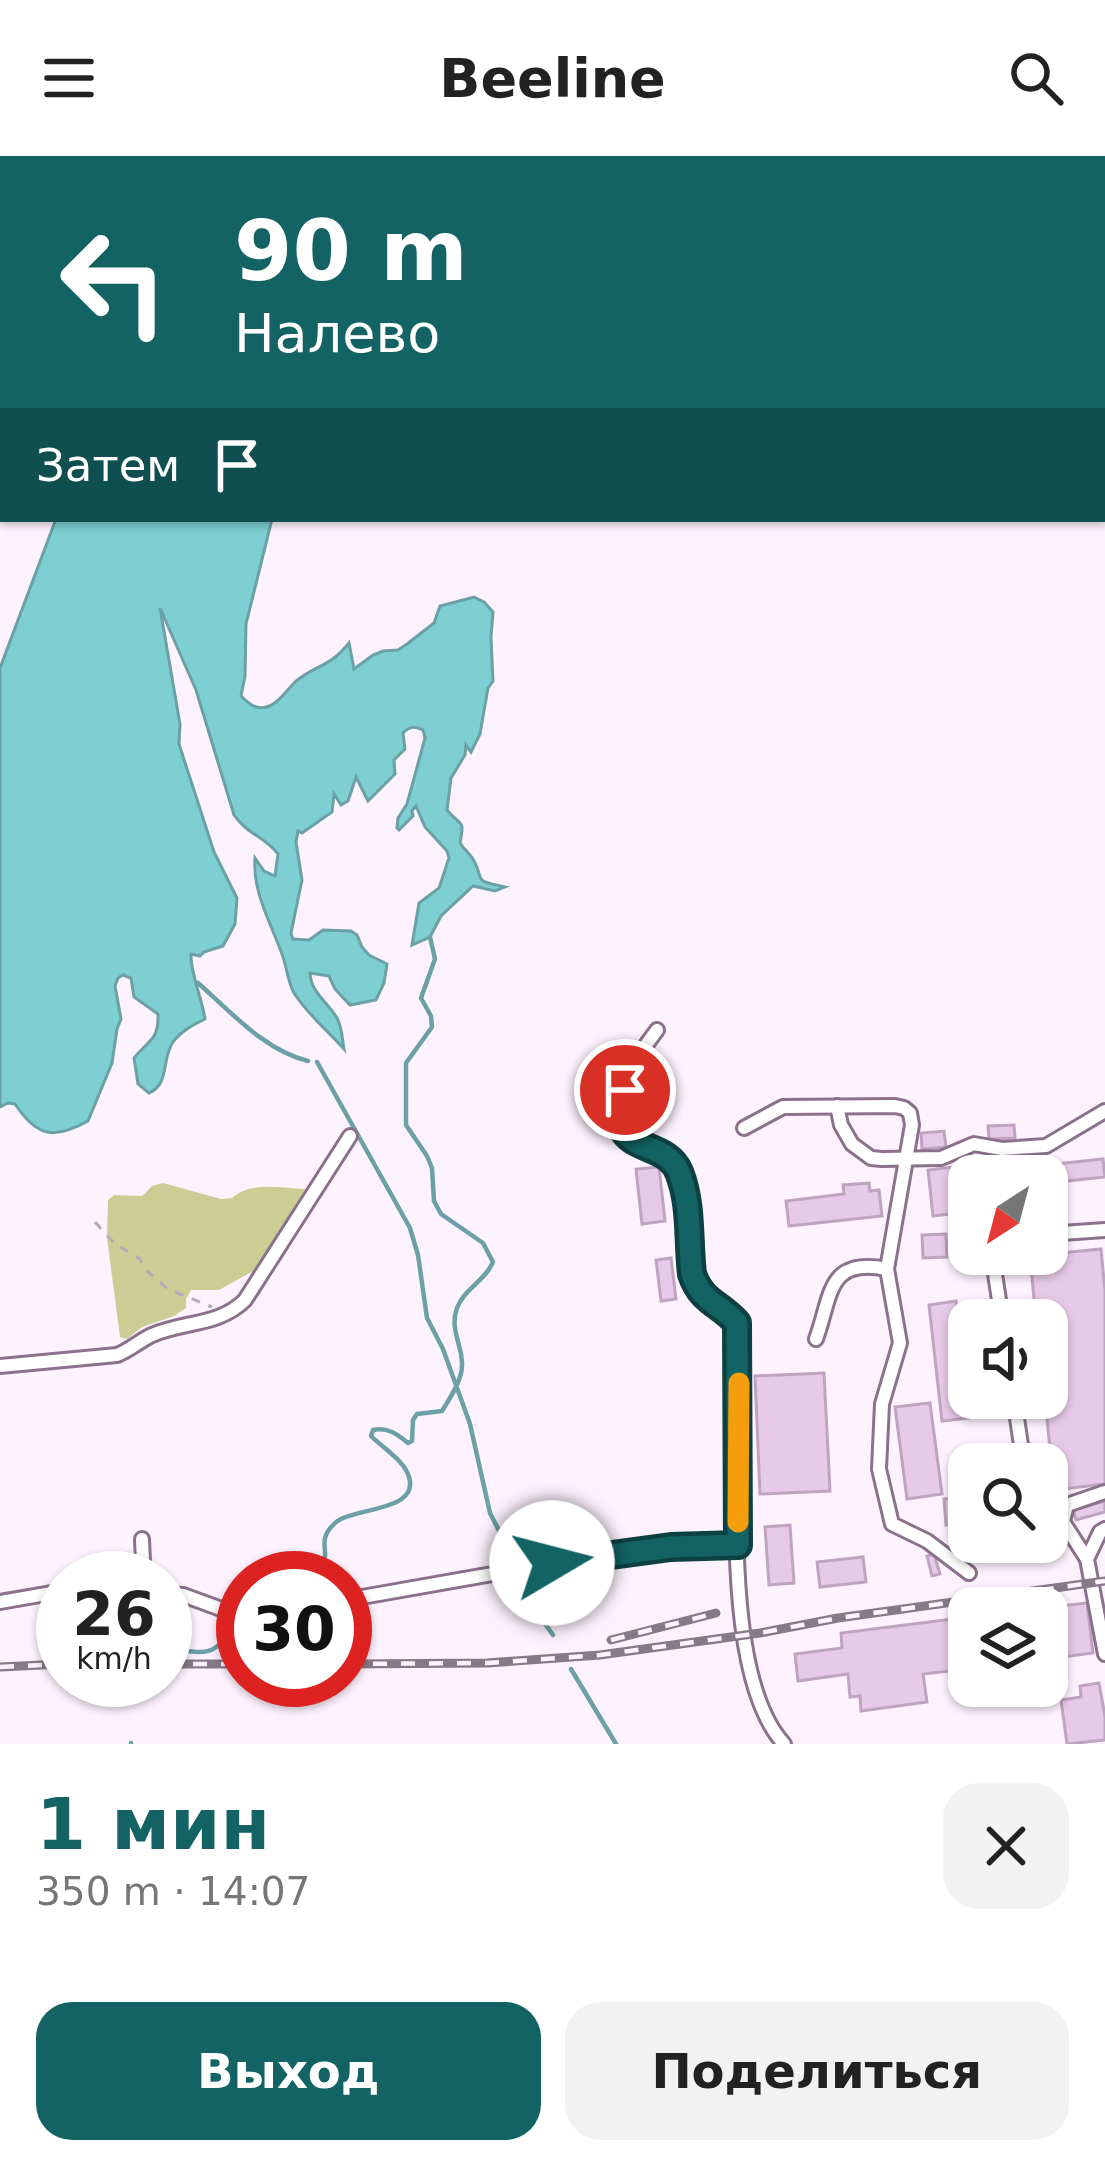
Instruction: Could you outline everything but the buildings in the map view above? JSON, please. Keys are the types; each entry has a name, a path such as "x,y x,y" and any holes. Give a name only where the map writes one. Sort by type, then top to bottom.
{"street":[{"path":"657,1030 634,1063 621,1103 623,1128 636,1143 672,1160 678,1169 695,1285 737,1323 740,1606 751,1681 784,1744"},
{"path":"837,1106 845,1134 860,1152 871,1158 906,1160 941,1158 974,1144 1002,1150 1046,1146 1105,1111"},
{"path":"744,1128 783,1107 904,1108 910,1113 912,1125 887,1269 900,1343 882,1404 879,1468 892,1524 927,1541 968,1573"},
{"path":"0,1366 117,1355 156,1334 229,1315 245,1300 350,1136"},
{"path":"1068,1233 1105,1230"},
{"path":"816,1339 830,1294 842,1274 859,1266 887,1269"},
{"path":"1068,1504 1105,1492"},
{"path":"1068,1529 1087,1558 1105,1654"},
{"path":"1087,1558 1105,1529"},
{"path":"142,1539 143,1551"},
{"path":"372,1595 577,1558 738,1545"},
{"path":"0,1602 36,1596"}],"path":[{"path":"95,1222 168,1289 229,1315"}],"green space":[{"path":"163,1183 221,1199 257,1187 305,1189 257,1269 219,1290 191,1290 186,1308 142,1327 127,1339 120,1337 107,1238 108,1200 114,1195 142,1196"}],"water":[{"path":"55,522 271,522 246,624 241,696 259,708 274,703 349,643 354,669 373,655 407,644 434,623 440,606 474,597 493,612 493,681 480,734 471,752 466,745 451,778 447,810 461,824 460,843 481,879 505,887 495,891 473,886 441,916 430,937 412,945 419,903 439,888 449,858 425,827 416,806 413,816 397,828 425,738 423,730 413,727 403,733 405,749 394,760 395,774 368,801 356,777 348,801 341,805 334,794 332,812 302,833 298,831 302,880 291,933 293,939 309,940 323,930 351,931 369,955 387,964 376,1000 350,1005 329,976 310,973 316,992 339,1021 344,1049 292,989 255,871 255,858 264,871 275,876 278,854 234,815 196,690 160,608 180,724 179,744 214,852 237,898 235,924 223,946 200,956 191,954 205,1019 173,1042 156,1089 149,1093 138,1084 134,1058 155,1035 158,1014 134,997 131,978 123,975 115,986 121,1019 112,1063 88,1121 56,1133 39,1129 15,1104 0,1107 0,668"}],"waterway":[{"path":"324,1551 334,1524 407,1494 406,1470 371,1436 373,1430 388,1430 408,1443 417,1414 442,1411 461,1372 457,1308 493,1262 483,1243 441,1214 434,1201 432,1168 406,1125 406,1063 432,1027 421,998 435,959 430,937"},
{"path":"198,983 277,1049 308,1061"},
{"path":"317,1062 410,1228 427,1318 470,1424 490,1513 513,1558"},
{"path":"527,1587 553,1635"},
{"path":"192,1652 216,1646"},
{"path":"571,1669 616,1744"}],"railway":[{"path":"372,1664 487,1663 600,1655 1105,1581"},
{"path":"611,1640 716,1613"},
{"path":"192,1664 216,1664"},
{"path":"0,1667 36,1665"}],"slow traffic":[{"path":"738,1522 739,1383"}],"route":[{"path":"552,1563 671,1547 738,1545 737,1323 695,1285 678,1169 672,1160 628,1136 620,1115 625,1090"}]}
